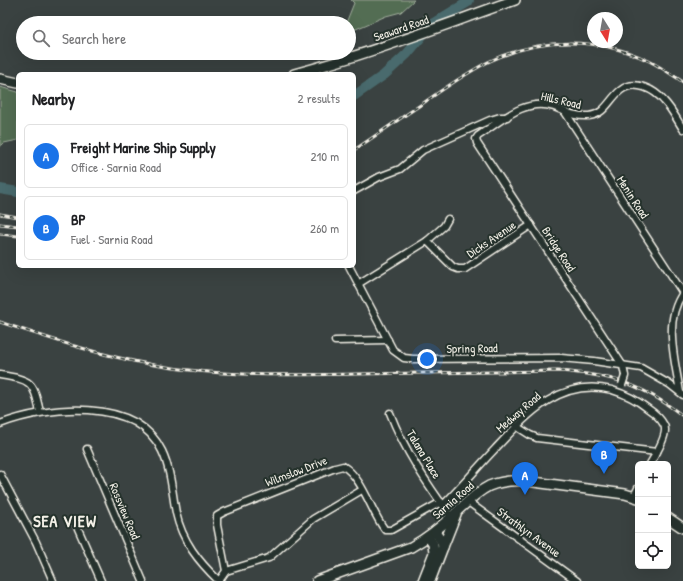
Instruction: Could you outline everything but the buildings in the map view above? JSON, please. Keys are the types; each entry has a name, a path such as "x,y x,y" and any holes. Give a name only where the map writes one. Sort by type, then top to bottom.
{"main road":[{"name":"Seaward Road","path":"356,56 514,0"},
{"name":"Seaward Road","path":"301,72 342,60"},
{"path":"0,79 16,83"},
{"name":"Sarnia Road","path":"317,581 411,547 431,534 467,501 483,489 499,482 516,481 635,494"},
{"path":"430,581 454,514"},
{"path":"671,520 683,528"},
{"path":"431,534 442,542 443,547"},
{"path":"423,581 434,549 431,534"}],"street":[{"name":"Hills Road","path":"477,143 476,139 478,136 524,107 539,104 556,107 565,112 585,116 596,114 603,110 621,90 636,85 650,89 663,99 683,129"},
{"name":"Menin Road","path":"565,112 683,293"},
{"path":"356,190 370,181 400,169 423,150 490,120 500,117 507,117"},
{"name":"Bridge Road","path":"477,143 623,366"},
{"path":"358,284 427,241 444,226 448,219"},
{"name":"Dicks Avenue","path":"427,241 453,268 465,269 531,225"},
{"name":"Spring Road","path":"349,268 393,350 404,358 561,358 594,361 641,368 655,375 681,394"},
{"path":"681,394 671,324 675,307 683,293"},
{"path":"335,341 388,340"},
{"path":"620,392 624,376 623,366"},
{"path":"0,375 19,378 32,386 40,412"},
{"name":"Medway Road","path":"442,503 516,426 540,405 568,390 587,387 604,388 620,392 647,407 665,426 666,431 652,461"},
{"path":"0,424 40,412 78,410 109,412 129,418 146,430 157,442 165,459 176,514 183,536 194,555 219,581 226,571 269,558 313,519 362,490"},
{"name":"Talana Place","path":"390,413 399,435 442,503"},
{"path":"516,426 537,438 656,452"},
{"name":"Rossview Road","path":"87,449 143,581"},
{"name":"Wilmslow Drive","path":"226,571 217,525 217,516 339,467 343,466 350,472 385,530 391,530 442,503"},
{"path":"0,474 36,542 53,581"},
{"name":"Strathlyn Avenue","path":"467,501 576,581"},
{"path":"442,503 454,514"},
{"path":"76,524 101,581"}],"green space":[{"path":"351,0 414,0 401,12 386,16 356,29 356,16 349,16 354,3"},
{"path":"0,87 16,91 16,140 4,143 0,147"}],"waterway":[{"path":"356,95 384,75 407,54 432,24 469,0"},
{"path":"424,16 432,24"},
{"path":"0,189 16,192"}],"railway":[{"path":"356,149 446,87 488,62 528,48 548,44 569,43 589,44 610,48 630,53 649,61 683,82"},
{"path":"0,214 16,217"},
{"path":"0,224 16,226"},
{"path":"0,234 16,236"},
{"path":"0,322 57,341 115,357 154,365 204,372 280,375 558,371 594,375 610,378 639,388 683,416"}],"place":[{"name":"BP","path":"604,474"},
{"name":"Freight Marine Ship Supply","path":"525,495"}],"district":[{"name":"SEA VIEW","path":"65,521"}]}
